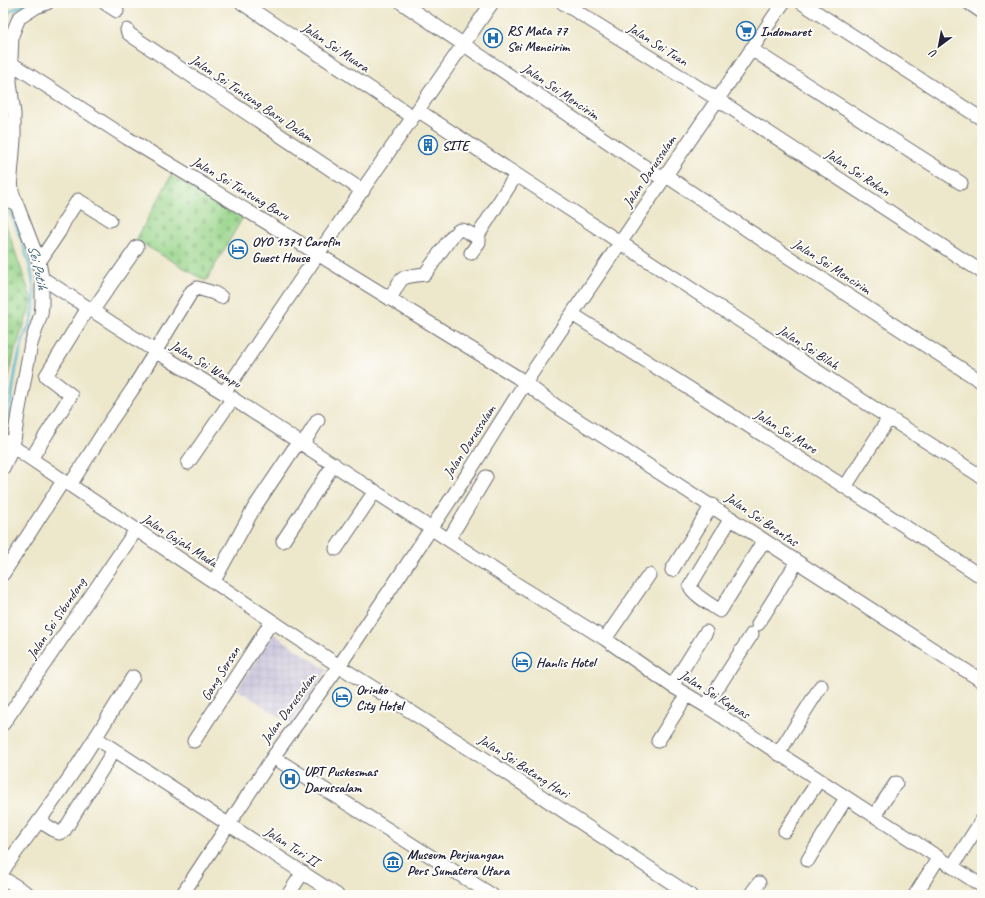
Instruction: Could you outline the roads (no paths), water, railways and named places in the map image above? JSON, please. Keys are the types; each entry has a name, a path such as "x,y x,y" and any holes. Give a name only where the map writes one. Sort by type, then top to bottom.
{"street":[{"path":"3,468 18,414 32,344 41,314 42,305 42,278 39,262 11,201 14,114 6,60 16,22 19,18 36,7 47,3"},
{"path":"105,3 117,11"},
{"name":"Jalan Sei Muara","path":"242,3 416,114 516,175"},
{"name":"Jalan Sei Mencirim","path":"402,3 664,177 982,382"},
{"path":"188,463 228,396 318,254 492,3"},
{"name":"Jalan Sei Tuan","path":"563,3 717,99"},
{"name":"Jalan Darussalam","path":"182,895 273,757 339,666 471,470 525,383 783,3"},
{"path":"802,3 982,119"},
{"path":"969,3 982,12"},
{"name":"Jalan Sei Tuntung Baru Dalam","path":"127,30 128,33 138,41 362,191"},
{"path":"751,50 961,183"},
{"name":"Jalan Sei Tuntung Baru","path":"6,60 127,138 318,254 525,383"},
{"name":"Jalan Sei Rokan","path":"717,99 982,272"},
{"path":"477,237 516,175"},
{"name":"Jalan Sei Bilah","path":"516,175 982,477"},
{"path":"39,262 78,200 110,220"},
{"path":"390,299 401,279 406,276 425,274 448,241 458,230 461,229 479,239 479,242 471,253"},
{"path":"31,459 71,395 46,376 90,309 130,254 137,247"},
{"name":"Jalan Sei Wampu","path":"42,278 334,464 431,528"},
{"path":"3,574 132,390 194,289 197,288 214,293 221,297"},
{"name":"Jalan Sei Mare","path":"572,314 845,487 982,577"},
{"name":"Jalan Sei Brantas","path":"525,383 556,406 712,505 797,562 982,681"},
{"path":"845,487 889,418"},
{"path":"214,581 254,508 318,420"},
{"name":"Jalan Gajah Mada","path":"9,444 339,666"},
{"path":"283,541 334,464"},
{"path":"449,539 486,477"},
{"path":"336,549 375,491"},
{"path":"672,570 712,505"},
{"path":"731,518 690,586 692,590 720,611 764,540"},
{"name":"Jalan Sei Kapuas","path":"431,528 510,580 605,639 672,686 706,706 846,798 953,865 982,886"},
{"name":"Jalan Sei Sibundong","path":"3,724 136,530"},
{"path":"706,706 797,562"},
{"path":"605,639 649,575"},
{"name":"Gang Sersan","path":"194,741 272,621"},
{"path":"672,686 706,632"},
{"name":"Jalan Sei Batang Hari","path":"339,666 690,895"},
{"path":"3,871 7,853 39,821 96,738 133,677"},
{"path":"778,754 821,686"},
{"path":"658,741 687,695"},
{"name":"Jalan Turi II","path":"96,738 229,823 337,895"},
{"path":"39,821 59,833 64,831 114,750"},
{"path":"273,757 492,895"},
{"path":"785,831 819,780"},
{"path":"874,816 896,783"},
{"path":"808,860 846,798"},
{"path":"953,865 982,820"},
{"path":"915,895 939,857"},
{"path":"288,895 303,872"},
{"path":"3,878 30,895"},
{"path":"750,895 759,883"}],"waterway":[{"name":"Sei Putih","path":"8,15 10,11 28,3"},
{"name":"Sei Putih","path":"3,29 4,24"},
{"name":"Sei Putih","path":"3,102 6,124 6,191"},
{"name":"Sei Putih","path":"3,436 8,418 15,373 25,334 32,320 34,304 32,275 24,246 8,206"}],"place":[{"name":"Indomaret","path":"746,31"},
{"name":"RS Mata 77 Sei Mencirim","path":"493,38"},
{"name":"SITE","path":"428,145"},
{"name":"OYO 1371 Carofin Guest House","path":"238,249"},
{"name":"Hanlis Hotel","path":"522,662"},
{"name":"Orinko City Hotel","path":"342,697"},
{"name":"UPT Puskesmas Darussalam","path":"290,779"},
{"name":"Museum Perjuangan Pers Sumatera Utara","path":"393,862"}]}
